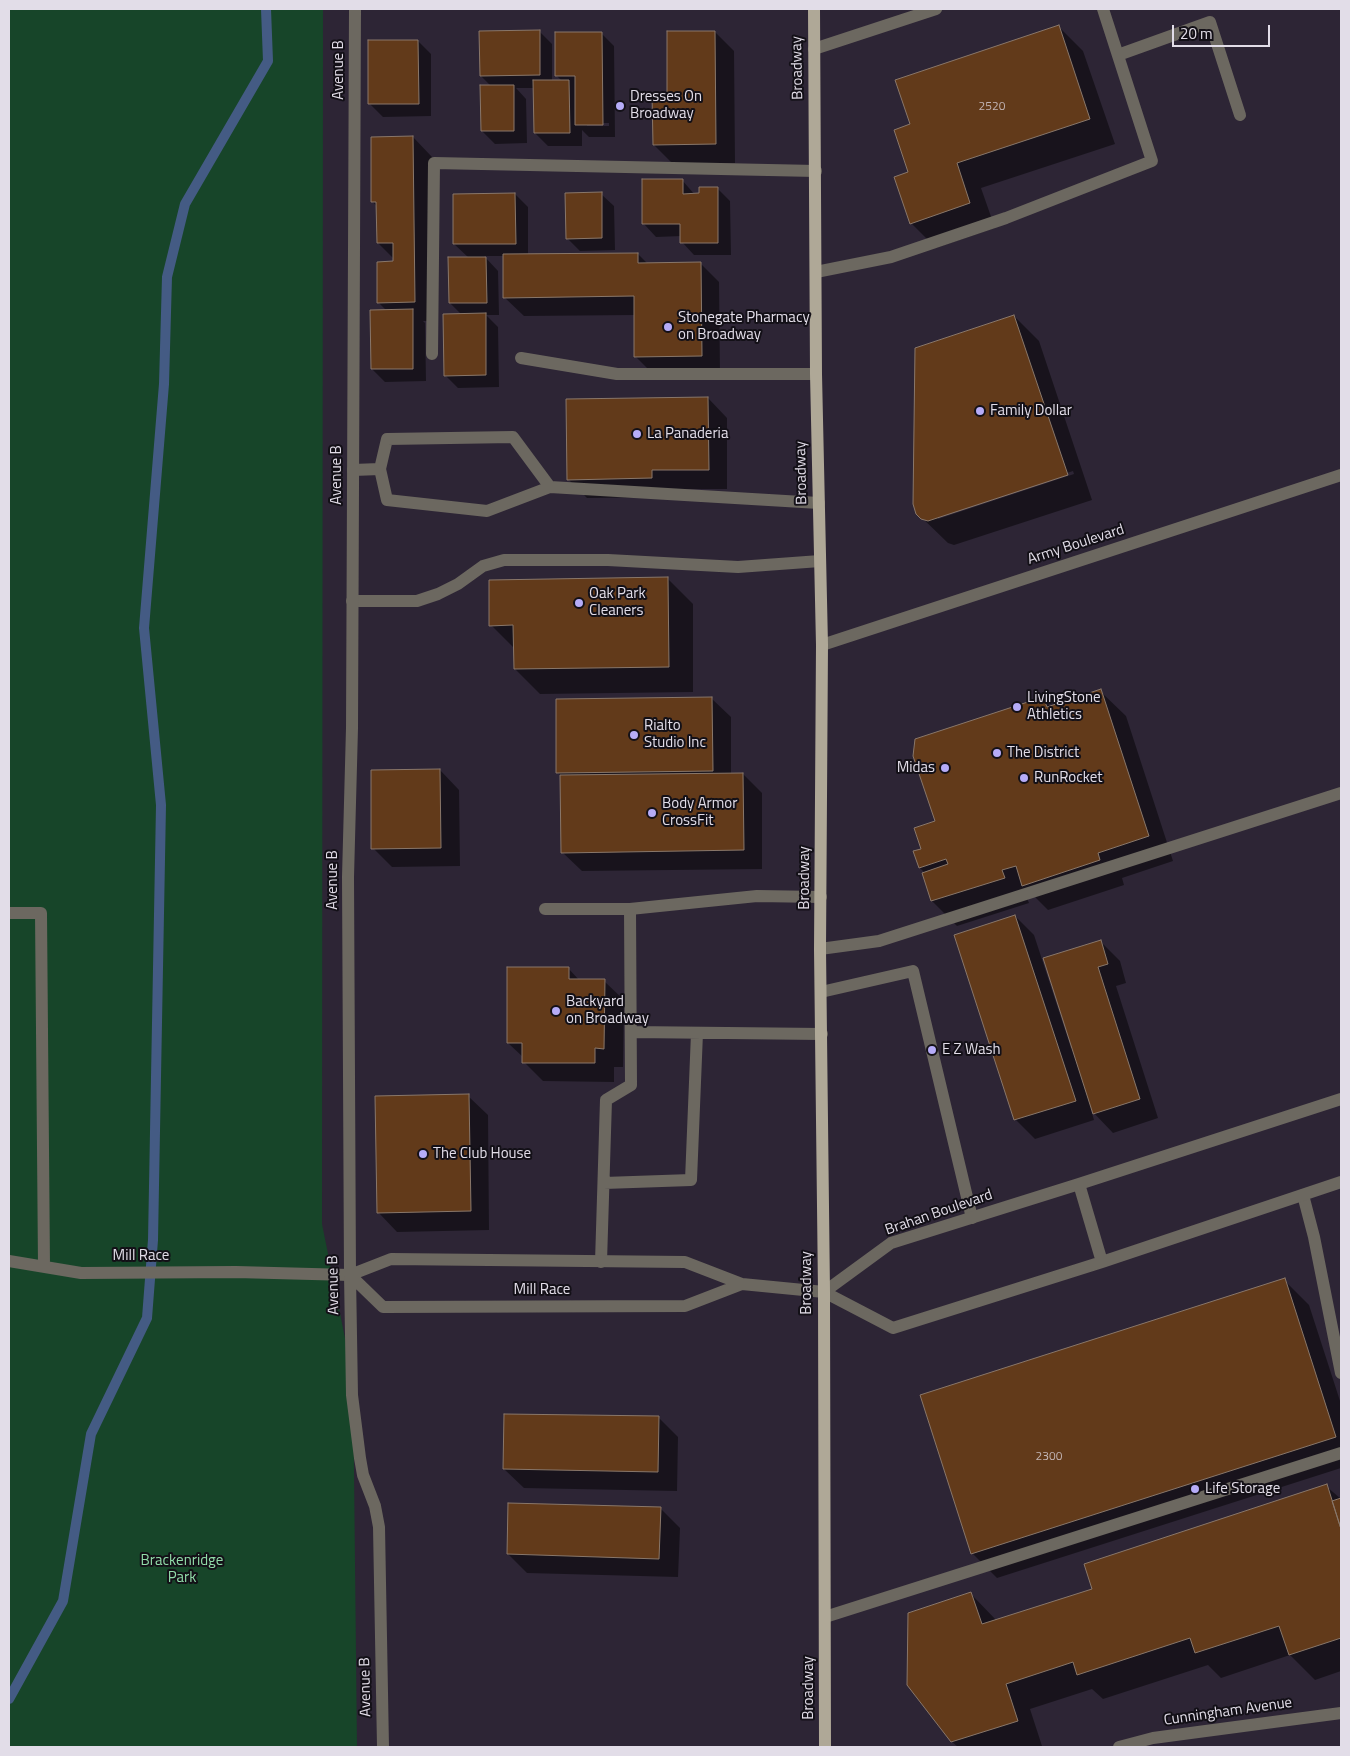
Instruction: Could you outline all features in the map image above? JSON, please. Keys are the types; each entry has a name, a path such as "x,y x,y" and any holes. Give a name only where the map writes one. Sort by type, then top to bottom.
{"main road":[{"name":"Broadway","path":"814,9 816,374 822,645 820,949 824,1292 825,1747"}],"street":[{"name":"Avenue B","path":"355,9 352,728 348,877 350,1275 352,1394 360,1458 375,1506 379,1527 383,1747"},
{"path":"814,49 936,9"},
{"path":"816,272 891,257 1006,218 1152,161 1103,9"},
{"path":"1118,55 1210,22 1240,115"},
{"path":"432,354 434,162 816,171"},
{"path":"521,358 617,374 816,374"},
{"path":"550,487 513,437 387,439 380,469 387,500 487,511 550,487 819,503"},
{"path":"353,470 380,469"},
{"name":"Army Boulevard","path":"822,645 1341,475"},
{"path":"352,601 418,601 458,584 483,566 504,560 608,560 738,567 820,561"},
{"path":"820,949 879,941 1341,793"},
{"path":"545,909 630,909 757,896 821,897"},
{"path":"601,1262 606,1100 631,1085 630,909"},
{"path":"9,913 41,913 44,1266"},
{"path":"821,992 913,971 972,1218"},
{"path":"631,1032 822,1034"},
{"path":"604,1183 690,1180 697,1033"},
{"name":"Brahan Boulevard","path":"824,1292 891,1243 1341,1099"},
{"path":"824,1292 893,1328 1102,1262 1341,1182"},
{"path":"1079,1184 1102,1262"},
{"path":"1302,1195 1337,1334 1341,1373"},
{"name":"Mill Race","path":"9,1261 82,1273 236,1272 350,1275 391,1259 685,1262 742,1284 824,1292"},
{"name":"Mill Race","path":"350,1275 384,1307 685,1306 742,1284"},
{"path":"825,1617 1341,1453"},
{"name":"Cunningham Avenue","path":"1119,1747 1153,1738 1341,1713"}],"green space":[{"name":"Brackenridge Park","path":"9,9 323,9 322,1224 353,1378 357,1747 9,1747"}],"building":[{"path":"1059,25 1090,119 957,163 970,203 910,224 894,177 908,172 894,130 910,124 895,80"},
{"path":"540,30 540,75 480,76 479,31"},
{"path":"667,31 715,31 716,144 653,145 652,94 667,94"},
{"path":"555,32 602,32 603,125 575,125 575,76 555,76"},
{"path":"368,40 418,40 419,104 368,104"},
{"path":"533,80 569,80 570,133 534,133"},
{"path":"480,85 514,85 514,131 481,131"},
{"path":"413,136 415,302 377,303 377,262 393,261 393,243 377,243 376,202 371,202 371,137"},
{"path":"642,179 683,179 683,194 699,193 699,187 718,187 718,243 680,243 680,224 642,224"},
{"path":"602,192 602,238 566,239 565,193"},
{"path":"515,193 516,244 453,244 453,194"},
{"name":"Stonegate Pharmacy on Broadway","path":"638,253 638,263 701,262 702,356 634,357 634,296 503,298 503,254"},
{"path":"448,257 486,257 487,303 449,303"},
{"path":"413,309 413,369 371,369 370,310"},
{"path":"486,313 486,375 444,376 443,314"},
{"name":"Family Dollar","path":"1014,315 1068,475 928,521 921,519 916,514 913,504 915,348"},
{"name":"La Panaderia","path":"708,397 709,470 652,470 652,478 567,480 566,399"},
{"name":"Oak Park Cleaners","path":"668,577 669,667 514,669 513,625 489,626 489,580"},
{"path":"1101,689 1149,836 1098,853 1100,860 1022,886 1016,866 1002,870 1005,878 931,901 922,873 948,864 946,859 919,868 913,851 921,849 914,828 935,821 913,756 915,739 1043,697 1047,707"},
{"name":"Rialto Studio Inc","path":"712,697 713,771 556,773 556,699"},
{"path":"440,769 441,848 371,849 371,770"},
{"name":"Body Armor CrossFit","path":"743,773 744,850 561,853 560,775"},
{"path":"1015,915 1076,1101 1014,1120 954,935"},
{"path":"1101,940 1108,964 1098,967 1140,1099 1093,1114 1043,958"},
{"name":"Backyard on Broadway","path":"507,967 569,967 569,979 605,979 604,1049 595,1048 595,1063 522,1063 522,1043 507,1043"},
{"name":"The Club House","path":"469,1094 471,1211 377,1213 375,1096"},
{"path":"1285,1278 1336,1437 971,1554 920,1395"},
{"path":"504,1414 659,1416 658,1472 503,1469"},
{"path":"1327,1484 1341,1529 1341,1638 1289,1655 1279,1626 1195,1653 1190,1638 1077,1675 1073,1662 1006,1684 1018,1721 951,1742 907,1685 908,1613 971,1592 982,1624 1092,1589 1084,1564"},
{"path":"1341,1498 1341,1529 1332,1501"},
{"path":"508,1503 661,1507 659,1559 507,1554"}],"waterway":[{"path":"9,1699 63,1601 91,1434 147,1318 153,1240 161,805 144,628 164,384 167,277 185,204 268,61 266,9"}],"place":[{"name":"Dresses On Broadway","path":"620,106"},
{"name":"Stonegate Pharmacy on Broadway","path":"668,327"},
{"name":"Family Dollar","path":"980,411"},
{"name":"La Panaderia","path":"637,434"},
{"name":"Oak Park Cleaners","path":"579,603"},
{"name":"LivingStone Athletics","path":"1017,707"},
{"name":"Rialto Studio Inc","path":"634,735"},
{"name":"The District","path":"997,753"},
{"name":"Midas","path":"945,768"},
{"name":"RunRocket","path":"1024,778"},
{"name":"Body Armor CrossFit","path":"652,813"},
{"name":"Backyard on Broadway","path":"556,1011"},
{"name":"E Z Wash","path":"932,1050"},
{"name":"The Club House","path":"423,1154"},
{"name":"Life Storage","path":"1195,1489"}]}
